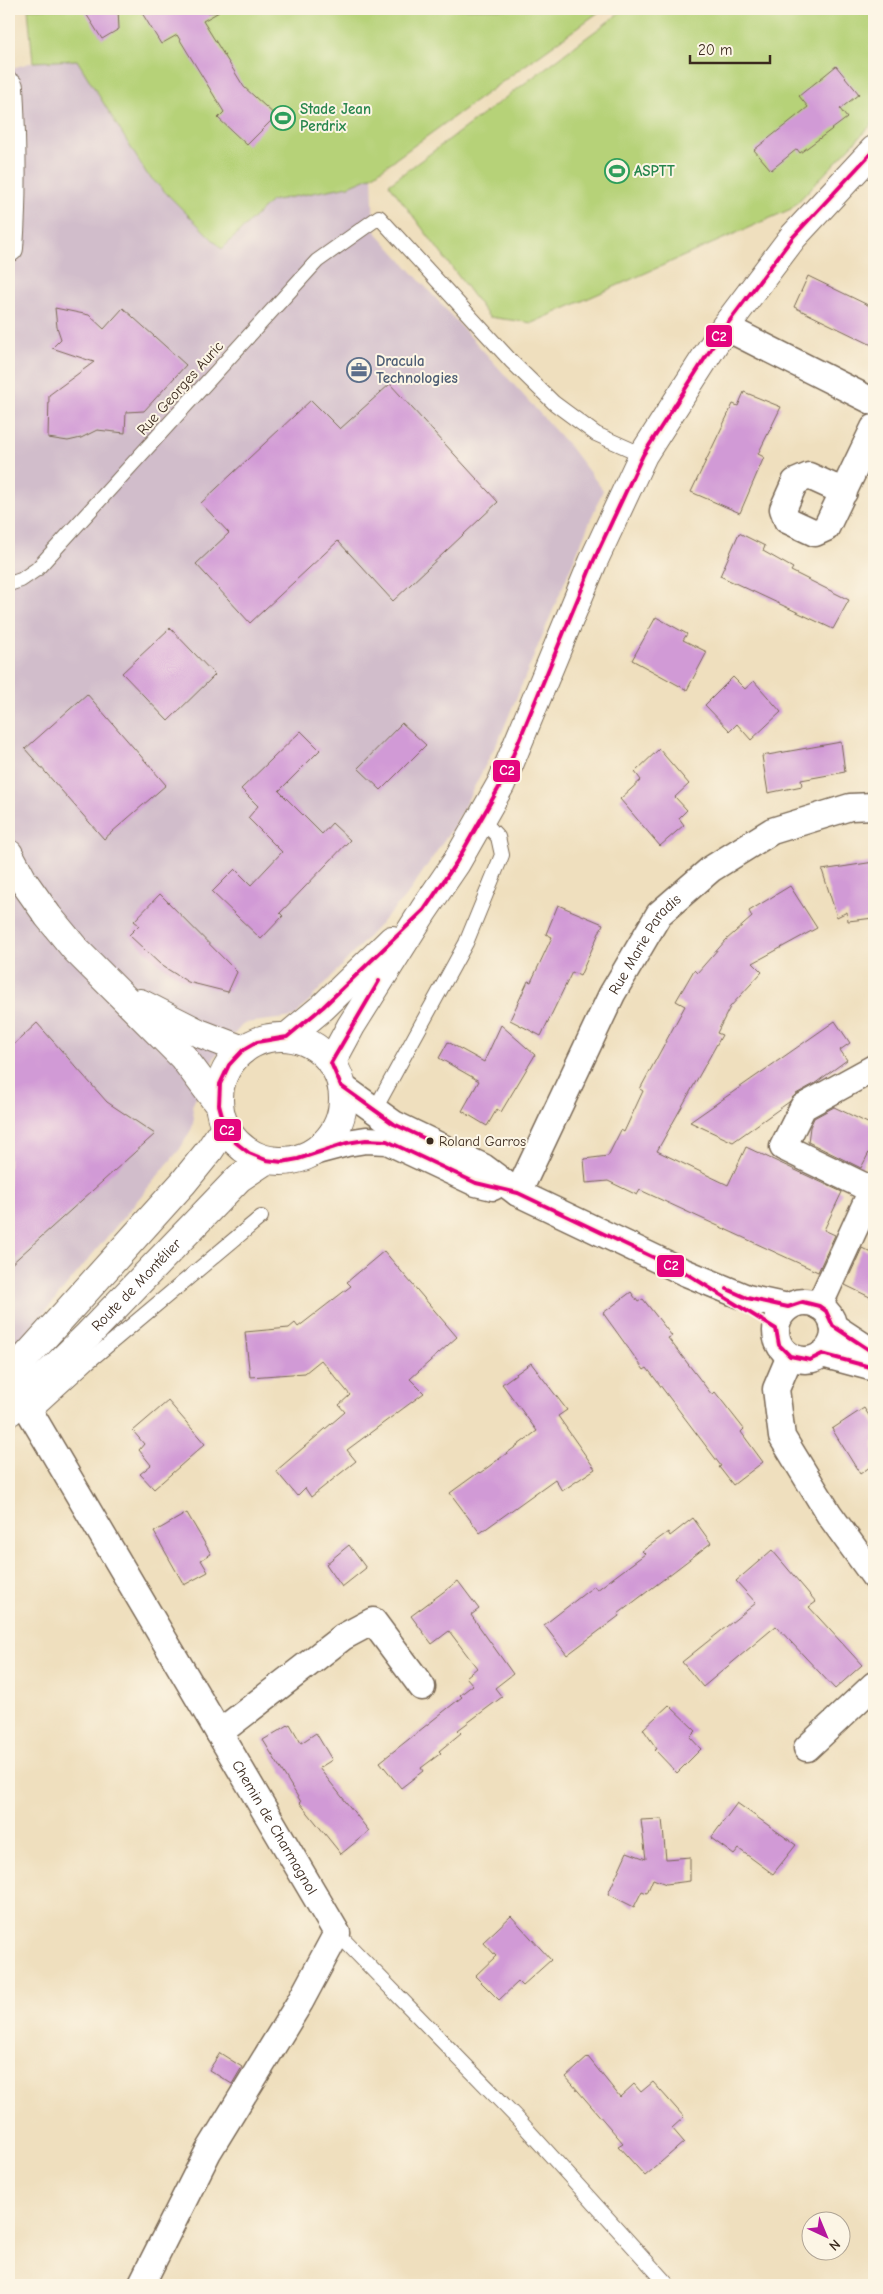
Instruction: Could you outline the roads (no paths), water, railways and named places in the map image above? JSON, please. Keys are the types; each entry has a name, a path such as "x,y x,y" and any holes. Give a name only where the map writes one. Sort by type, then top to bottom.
{"main road":[{"path":"9,88 12,136 12,213 9,248"},
{"path":"9,854 24,882 48,916 76,950 183,1057 222,1116 235,1142 249,1153 266,1160 282,1162 298,1159 313,1152 327,1140 338,1124 343,1105 336,1074 350,1026 482,820 518,746 592,562 644,455 725,327 793,237 874,150"},
{"path":"287,1037 323,1007 424,910"},
{"path":"113,986 155,1012 199,1033 243,1050"},
{"name":"Route de Montélier","path":"11,1373 183,1183 209,1151 222,1116 220,1084 229,1065 243,1050 256,1042 287,1037 304,1042 319,1050 336,1074"},
{"name":"Route de Montélier","path":"21,1408 238,1178 266,1160"}],"street":[{"path":"725,327 874,402"},
{"path":"844,492 874,428"},
{"name":"Rue Marie Paradis","path":"518,1193 612,994 659,914 711,869 772,832 850,807 874,806"},
{"path":"874,1068 803,1107 783,1147 873,1191 826,1316 832,1342 822,1354 810,1360 790,1356 779,1345 782,1318 804,1302 826,1316 874,1354"},
{"path":"336,1074 374,1111 394,1124 483,1167 518,1193 782,1318"},
{"path":"313,1152 366,1140 387,1141 476,1183 518,1193"},
{"path":"822,1354 874,1368"},
{"path":"790,1356 776,1389 782,1437 829,1514 874,1576"},
{"name":"Chemin de Charmagnol","path":"11,1373 21,1408 219,1733 337,1934"},
{"path":"219,1733 343,1636 373,1621 422,1687"},
{"path":"806,1748 874,1685"},
{"path":"141,2285 208,2152 300,2002 337,1934"}],"lane":[{"name":"Rue Georges Auric","path":"9,584 21,580 37,570 317,261 380,217 512,362 554,403 596,434 644,455"},
{"path":"374,1111 466,943 502,855 498,837 482,820"},
{"path":"21,1408 88,1362 261,1217"},
{"path":"337,1934 516,2117 668,2285"}],"place":[{"name":"Stade Jean Perdrix","path":"283,118"},
{"name":"ASPTT","path":"617,171"},
{"name":"Dracula Technologies","path":"359,370"},
{"name":"Roland Garros","path":"430,1141"}]}
